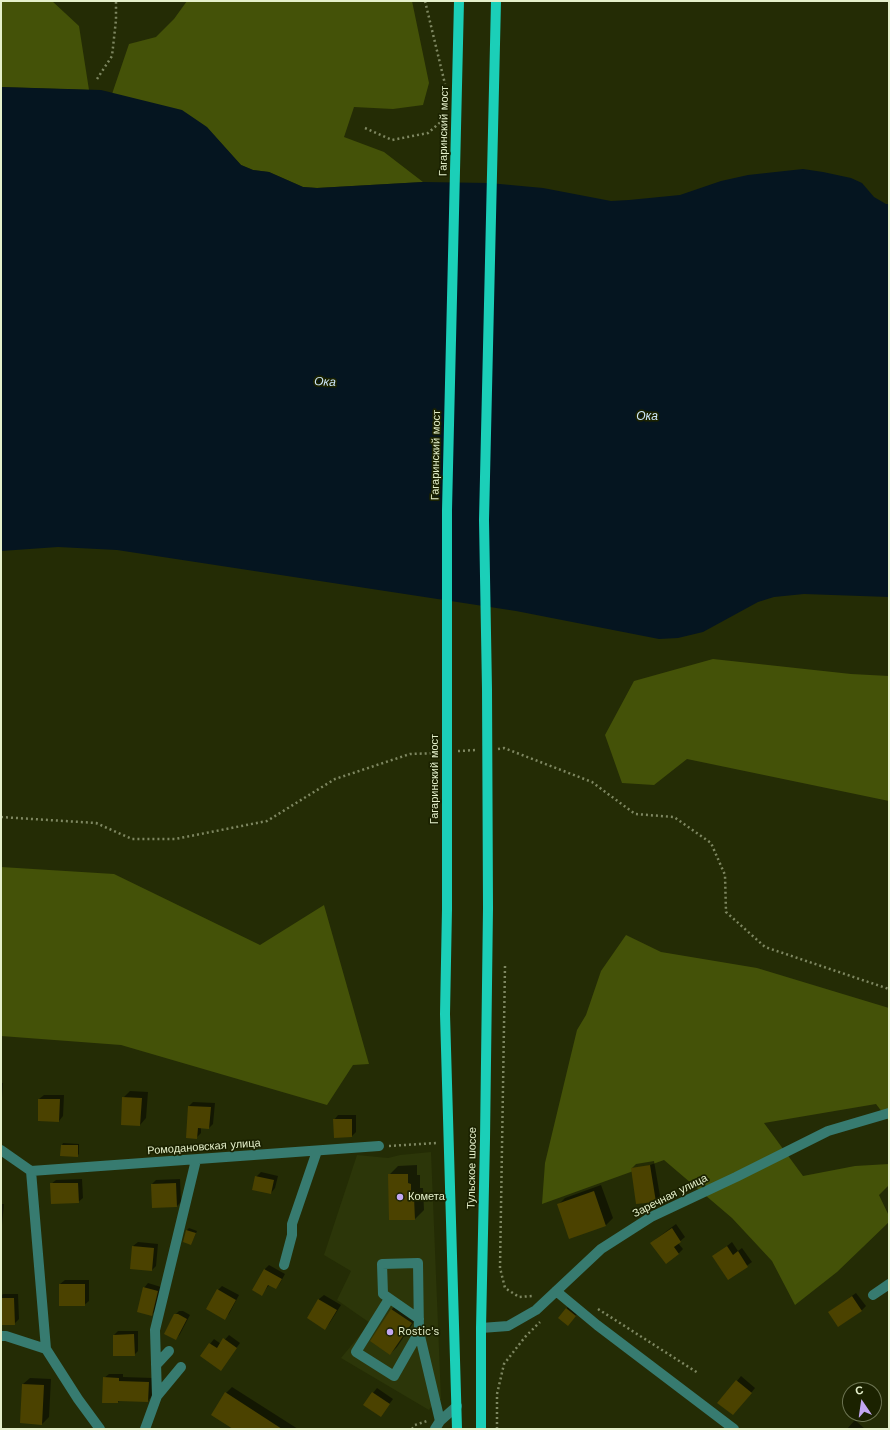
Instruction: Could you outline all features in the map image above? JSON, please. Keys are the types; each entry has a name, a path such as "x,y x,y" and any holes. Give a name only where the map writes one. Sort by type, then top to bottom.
{"main road":[{"name":"Гагаринский мост","path":"447,909 447,510 459,1"},
{"name":"Тульское шоссе","path":"481,1429 480,1328 485,1139 488,908 484,520 496,1"},
{"name":"Тульское шоссе","path":"447,909 445,1014 457,1429"}],"street":[{"name":"Заречная улица","path":"480,1328 508,1326 536,1310 602,1249 651,1216 736,1177 828,1131 889,1113"},
{"name":"Ромодановская улица","path":"31,1171 379,1146"},
{"path":"1,1150 31,1171 46,1349 78,1399 100,1429"},
{"path":"284,1265 292,1235 292,1224 317,1151"},
{"path":"157,1396 155,1330 196,1160"},
{"path":"419,1319 383,1294 382,1264 418,1262 419,1319 419,1332 437,1409 437,1425"},
{"path":"873,1295 889,1284"},
{"path":"556,1291 597,1325 734,1429"},
{"path":"390,1299 356,1352 394,1376 419,1332"},
{"path":"1,1336 6,1336 46,1349"},
{"path":"156,1365 169,1350"},
{"path":"145,1429 157,1396 181,1366"},
{"path":"437,1425 457,1406"}],"path":[{"path":"97,79 112,56 116,20 116,1"},
{"path":"425,1 446,89"},
{"path":"365,128 392,140 428,133 446,118"},
{"path":"496,749 504,748 592,782 635,814 674,817 711,844 725,875 726,912 766,947 889,989"},
{"path":"457,751 480,750"},
{"path":"1,817 96,823 132,839 175,839 267,821 335,779 410,754 441,752"},
{"path":"506,966 500,1268 505,1288 520,1297 533,1296 538,1293"},
{"path":"379,1146 436,1143"},
{"path":"595,1307 698,1373"},
{"path":"496,1429 496,1394 504,1364 525,1337 542,1320"},
{"path":"412,1429 415,1425 426,1421 437,1409"}],"shaded area":[{"path":"1,1 52,1 79,26 89,90 1,87"},
{"path":"187,1 412,1 429,83 423,105 393,109 354,107 344,137 384,152 423,182 317,188 303,187 269,172 253,170 241,165 207,128 112,94 129,44 156,37 174,19"},
{"path":"713,659 851,674 889,676 889,801 687,759 654,785 622,783 605,735 634,681"},
{"path":"1,867 114,874 260,945 324,905 369,1064 353,1065 327,1105 121,1045 1,1036"},
{"path":"626,935 661,952 757,968 889,1008 889,1121 876,1104 764,1123 803,1176 855,1166 889,1164 889,1185 879,1195 889,1216 889,1222 837,1272 795,1305 772,1261 732,1218 664,1160 542,1204 545,1163 577,1030 586,1015 601,971"},
{"path":"431,1152 441,1399 435,1401 429,1410 341,1358 370,1323 337,1300 351,1271 324,1255 357,1155 388,1158 400,1155"}],"water":[{"name":"Ока","path":"1,87 101,90 182,110 207,127 241,165 253,170 269,172 303,187 317,188 423,182 489,183 543,188 611,201 680,195 721,181 748,175 803,169 851,178 862,183 874,197 886,204 889,204 889,597 804,594 774,597 758,602 703,632 678,638 659,639 516,611 117,550 58,547 1,551"}],"building":[{"path":"122,1097 142,1098 140,1126 121,1125"},
{"path":"38,1099 60,1099 59,1122 38,1121"},
{"path":"188,1106 211,1107 209,1129 198,1128 197,1139 186,1138"},
{"path":"333,1119 352,1119 352,1137 334,1138"},
{"path":"61,1145 78,1145 78,1157 60,1156"},
{"path":"650,1165 656,1202 636,1204 631,1168"},
{"path":"388,1174 408,1174 408,1183 411,1184 411,1197 414,1197 415,1220 389,1220"},
{"path":"255,1176 274,1180 271,1194 252,1190"},
{"path":"50,1183 78,1183 79,1203 51,1204"},
{"path":"176,1183 177,1207 152,1208 151,1184"},
{"path":"594,1191 606,1226 569,1239 557,1204"},
{"path":"672,1228 681,1242 674,1247 679,1254 666,1264 650,1243"},
{"path":"186,1230 196,1233 191,1245 183,1242"},
{"path":"132,1246 154,1248 152,1271 130,1269"},
{"path":"727,1246 733,1255 738,1251 748,1267 728,1280 712,1256"},
{"path":"264,1269 282,1279 276,1289 268,1285 262,1296 252,1290"},
{"path":"59,1284 85,1284 85,1306 59,1306"},
{"path":"143,1287 158,1291 152,1316 137,1312"},
{"path":"217,1289 236,1300 225,1320 206,1309"},
{"path":"852,1296 862,1311 838,1327 828,1312"},
{"path":"1,1298 14,1298 15,1325 1,1325"},
{"path":"318,1299 337,1310 325,1330 307,1318"},
{"path":"566,1308 576,1316 568,1326 558,1318"},
{"name":"Rostic's","path":"391,1309 412,1323 390,1355 370,1341"},
{"path":"174,1314 178,1314 187,1319 176,1340 164,1334"},
{"path":"134,1334 135,1356 113,1356 113,1335"},
{"path":"223,1338 237,1348 221,1371 200,1356 209,1343 217,1348"},
{"path":"103,1377 119,1378 119,1381 149,1382 148,1402 118,1401 118,1403 102,1403"},
{"path":"736,1380 752,1393 733,1415 717,1403"},
{"path":"22,1384 44,1385 42,1425 20,1423"},
{"path":"225,1392 282,1429 233,1429 211,1415"},
{"path":"372,1392 390,1404 381,1417 363,1405"}],"place":[{"name":"Комета","path":"400,1197"},
{"name":"Rostic's","path":"390,1332"}]}
